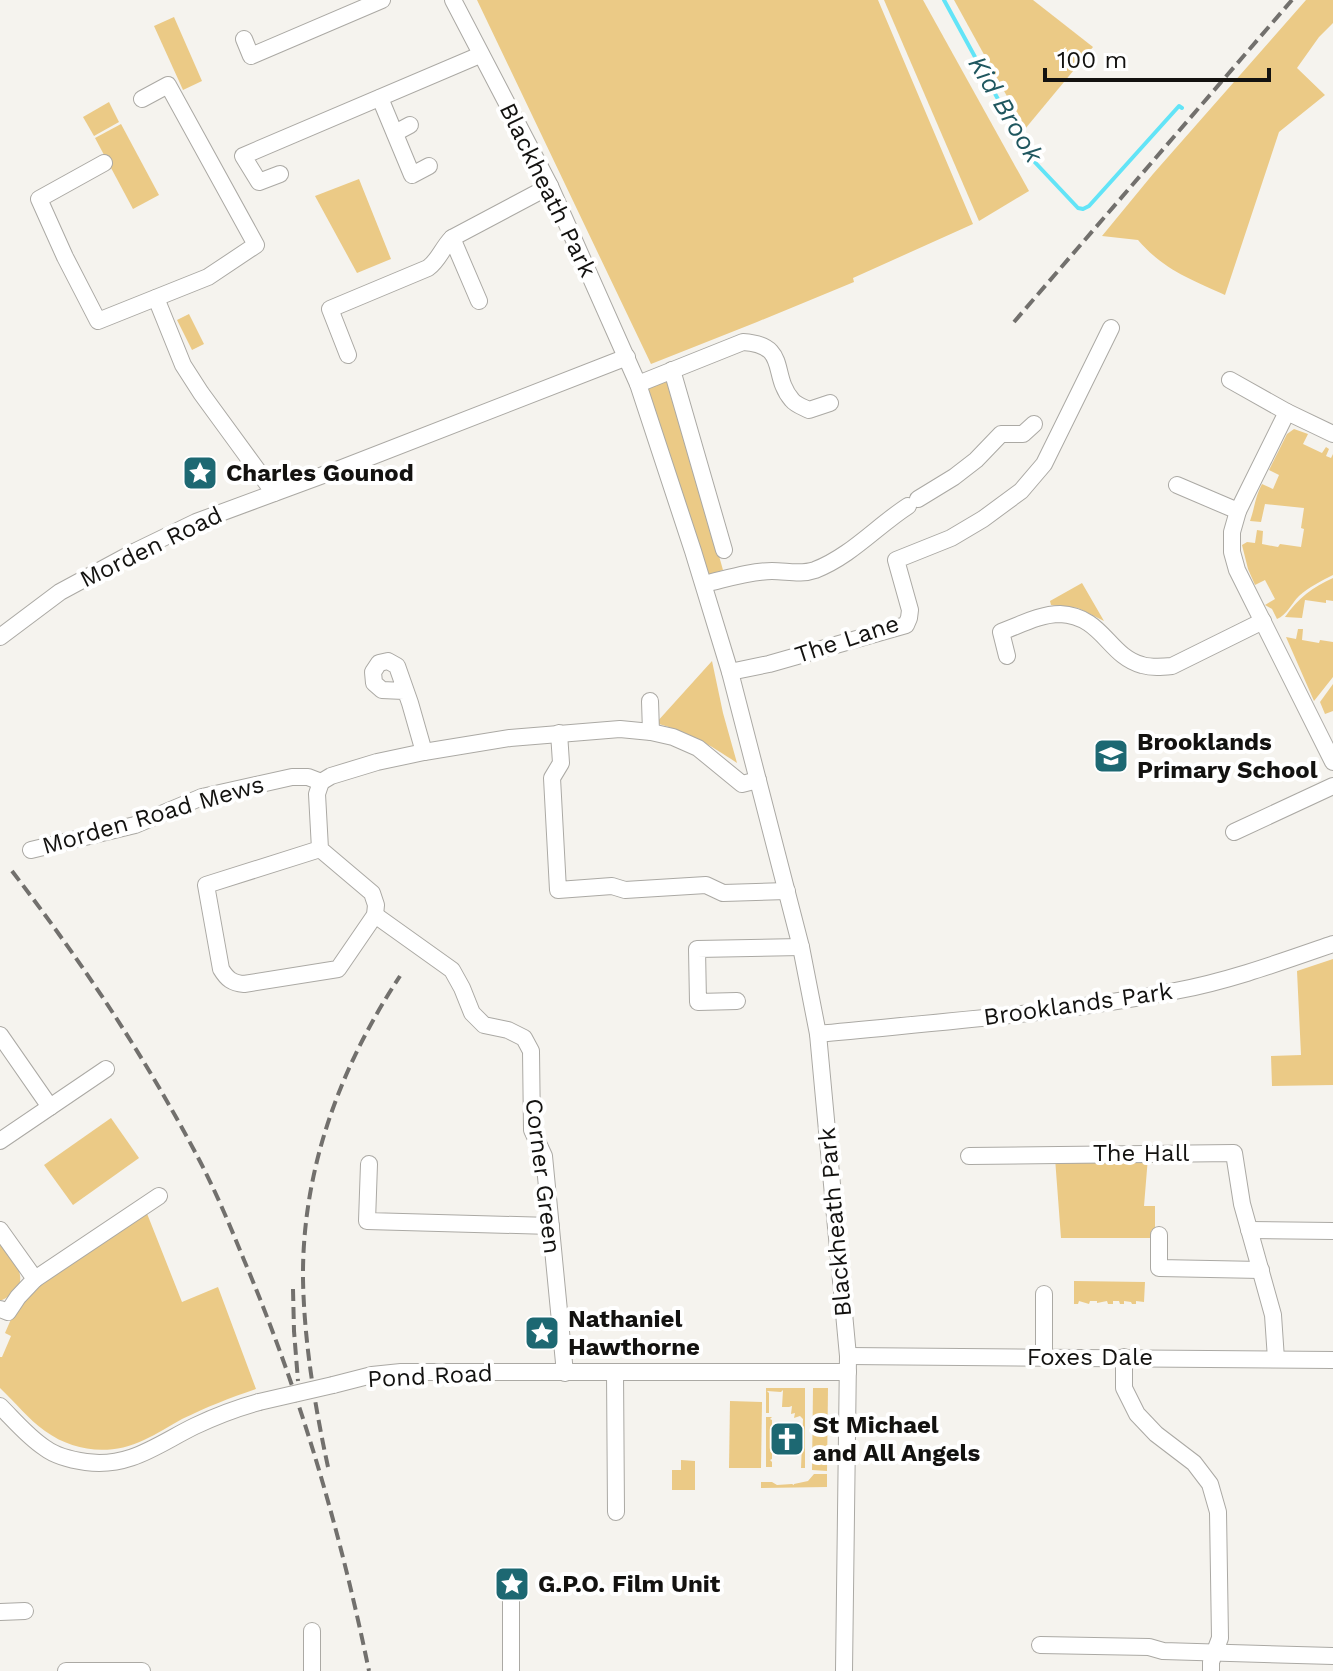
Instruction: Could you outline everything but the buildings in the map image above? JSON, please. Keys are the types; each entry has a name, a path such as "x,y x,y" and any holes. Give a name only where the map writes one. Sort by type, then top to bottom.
{"street":[{"path":"244,39 251,56 382,0"},
{"name":"Blackheath Park","path":"453,0 550,186 638,384 730,672 801,947 818,1034 848,1364 844,1671"},
{"path":"280,174 259,182 243,156 480,55"},
{"path":"104,163 39,199 98,321 208,277 256,245 168,85 142,99"},
{"path":"380,98 412,175 429,166"},
{"path":"395,133 410,125"},
{"path":"348,355 330,309 428,268 436,262 442,248 452,238 550,186"},
{"path":"452,238 479,301"},
{"path":"156,298 183,365 274,493"},
{"name":"The Lane","path":"730,672 906,625 910,610 896,560 951,538 1021,491 1044,464 1111,328"},
{"path":"638,384 743,342 757,343 769,348 777,360 785,389 794,402 809,410 830,403"},
{"name":"Morden Road","path":"0,637 60,592 196,522 627,357"},
{"path":"672,370 724,550"},
{"path":"1230,380 1333,434"},
{"path":"1287,412 1238,511 1232,532 1232,552 1237,570 1333,762"},
{"path":"704,584 745,574 813,571 853,549 913,502 954,477 1001,434 1023,434 1034,424"},
{"path":"1177,485 1238,511"},
{"path":"1007,656 1001,632 1045,615 1062,614 1091,624 1129,660 1156,668 1172,666 1263,621"},
{"path":"404,691 424,752"},
{"path":"650,701 651,732"},
{"path":"320,849 206,885 221,969 226,978 244,984 338,969 375,915 372,893 320,849 317,794 321,782 331,776 424,752 510,738 620,729 673,737 698,748 742,784 758,780"},
{"path":"559,733 561,763 552,778 558,890 612,886 641,890 706,885 723,893 787,891"},
{"name":"Morden Road Mews","path":"31,850 135,825 202,797 292,777 308,777 321,782"},
{"path":"1234,832 1333,786"},
{"name":"Corner Green","path":"375,915 452,970 472,1013 484,1025 508,1030 524,1038 531,1051 532,1130 544,1156 565,1373"},
{"name":"Brooklands Park","path":"818,1034 1042,1012 1177,991 1244,974 1333,944"},
{"path":"737,1001 698,1002 697,949 801,947"},
{"path":"0,1035 50,1107"},
{"path":"0,1141 106,1069"},
{"name":"The Hall","path":"969,1156 1234,1153 1242,1204 1273,1315 1276,1359"},
{"path":"369,1164 367,1221 551,1226"},
{"path":"0,1309 8,1312 35,1279 159,1196"},
{"path":"0,1230 35,1279"},
{"path":"1249,1230 1332,1230"},
{"path":"1159,1235 1159,1268 1261,1270"},
{"path":"1044,1294 1044,1357"},
{"name":"Foxes Dale","path":"848,1364 1044,1357 1333,1360"},
{"path":"1124,1357 1124,1388 1137,1414 1156,1434 1194,1463 1210,1484 1218,1512 1220,1638 1211,1671"},
{"name":"Pond Road","path":"0,1406 47,1450 70,1460 98,1464 144,1455 199,1424 239,1407 372,1375 401,1372 615,1372 848,1364"},
{"path":"615,1372 616,1512"},
{"path":"511,1595 511,1671"},
{"path":"0,1612 25,1611"},
{"path":"312,1631 312,1671"},
{"path":"1040,1645 1333,1656"},
{"path":"66,1671 142,1670"}],"shaded area":[{"path":"477,0 878,0 973,224 853,278 854,282 651,364"},
{"path":"884,0 923,0 1029,191 979,221"},
{"path":"954,0 1033,0 1093,47 1025,129"},
{"path":"1306,0 1333,0 1333,23 1297,68 1325,95 1279,132 1225,295 1168,266 1138,240 1102,236 1153,174"},
{"path":"174,17 202,81 183,90 154,26"},
{"path":"109,102 119,122 94,136 83,117"},
{"path":"121,124 159,195 133,209 95,138"},
{"path":"359,179 391,259 357,273 315,196"},
{"path":"189,314 204,344 192,350 177,320"},
{"path":"668,377 723,570 705,576 648,393 648,386"},
{"path":"1294,429 1308,434 1303,444 1322,453 1326,447 1329,449 1326,456 1331,458 1333,454 1333,575 1303,593 1277,619 1272,609 1265,605 1275,599 1265,580 1255,585 1242,545 1255,543 1257,530 1263,531 1262,544 1301,547 1304,508 1265,504 1261,522 1250,521 1262,484 1273,489 1279,475 1269,470 1287,434"},
{"path":"1333,578 1333,601 1305,600 1302,618 1285,617 1306,594"},
{"path":"1082,583 1104,621 1078,608 1051,605 1050,601"},
{"path":"1298,629 1303,629 1302,640 1333,642 1333,677 1314,701 1286,637 1296,639"},
{"path":"712,661 737,763 698,739 656,723"},
{"path":"1333,684 1333,711 1325,714 1320,702"},
{"path":"1333,959 1333,1085 1272,1086 1271,1056 1301,1055 1297,971"},
{"path":"111,1118 139,1158 73,1205 44,1165"},
{"path":"1148,1157 1144,1206 1155,1206 1155,1228 1151,1231 1151,1238 1061,1238 1055,1158"},
{"path":"146,1211 182,1302 218,1287 256,1389 182,1419 131,1445 106,1450 68,1444 45,1431 0,1388 0,1357 11,1336 5,1333 12,1317 33,1290"},
{"path":"0,1240 20,1273 20,1280 18,1288 0,1301"},
{"path":"1074,1281 1145,1282 1144,1302 1132,1304 1124,1301 1120,1304 1113,1301 1113,1304 1108,1304 1107,1301 1090,1301 1089,1304 1079,1301 1074,1304"},
{"path":"766,1388 805,1388 805,1468 801,1468 803,1419 800,1416 794,1418 792,1406 782,1407 783,1390 767,1391 769,1413 766,1413"},
{"path":"813,1388 828,1388 827,1471 812,1470"},
{"path":"730,1401 762,1402 761,1468 729,1468"},
{"path":"766,1417 772,1417 772,1467 766,1467"},
{"path":"681,1460 695,1461 695,1490 672,1490 672,1470 681,1470"},
{"path":"814,1474 827,1474 827,1487 761,1488 761,1482 794,1485 808,1481"}],"waterway":[{"name":"Kid Brook","path":"944,0 1029,156 1078,208 1089,206 1179,106 1182,108"}],"railway":[{"path":"1014,322 1292,0"},
{"path":"12,871 86,972 131,1041 174,1113 220,1204 301,1411 345,1566 369,1671"},
{"path":"328,1467 311,1374 304,1302 304,1238 309,1198 317,1159 343,1083 359,1046 400,976"},
{"path":"293,1289 298,1381"}],"place":[{"name":"Charles Gounod","path":"200,473"},
{"name":"Brooklands Primary School","path":"1111,756"},
{"name":"Nathaniel Hawthorne","path":"542,1333"},
{"name":"St Michael and All Angels","path":"787,1439"},
{"name":"G.P.O. Film Unit","path":"512,1584"}]}
